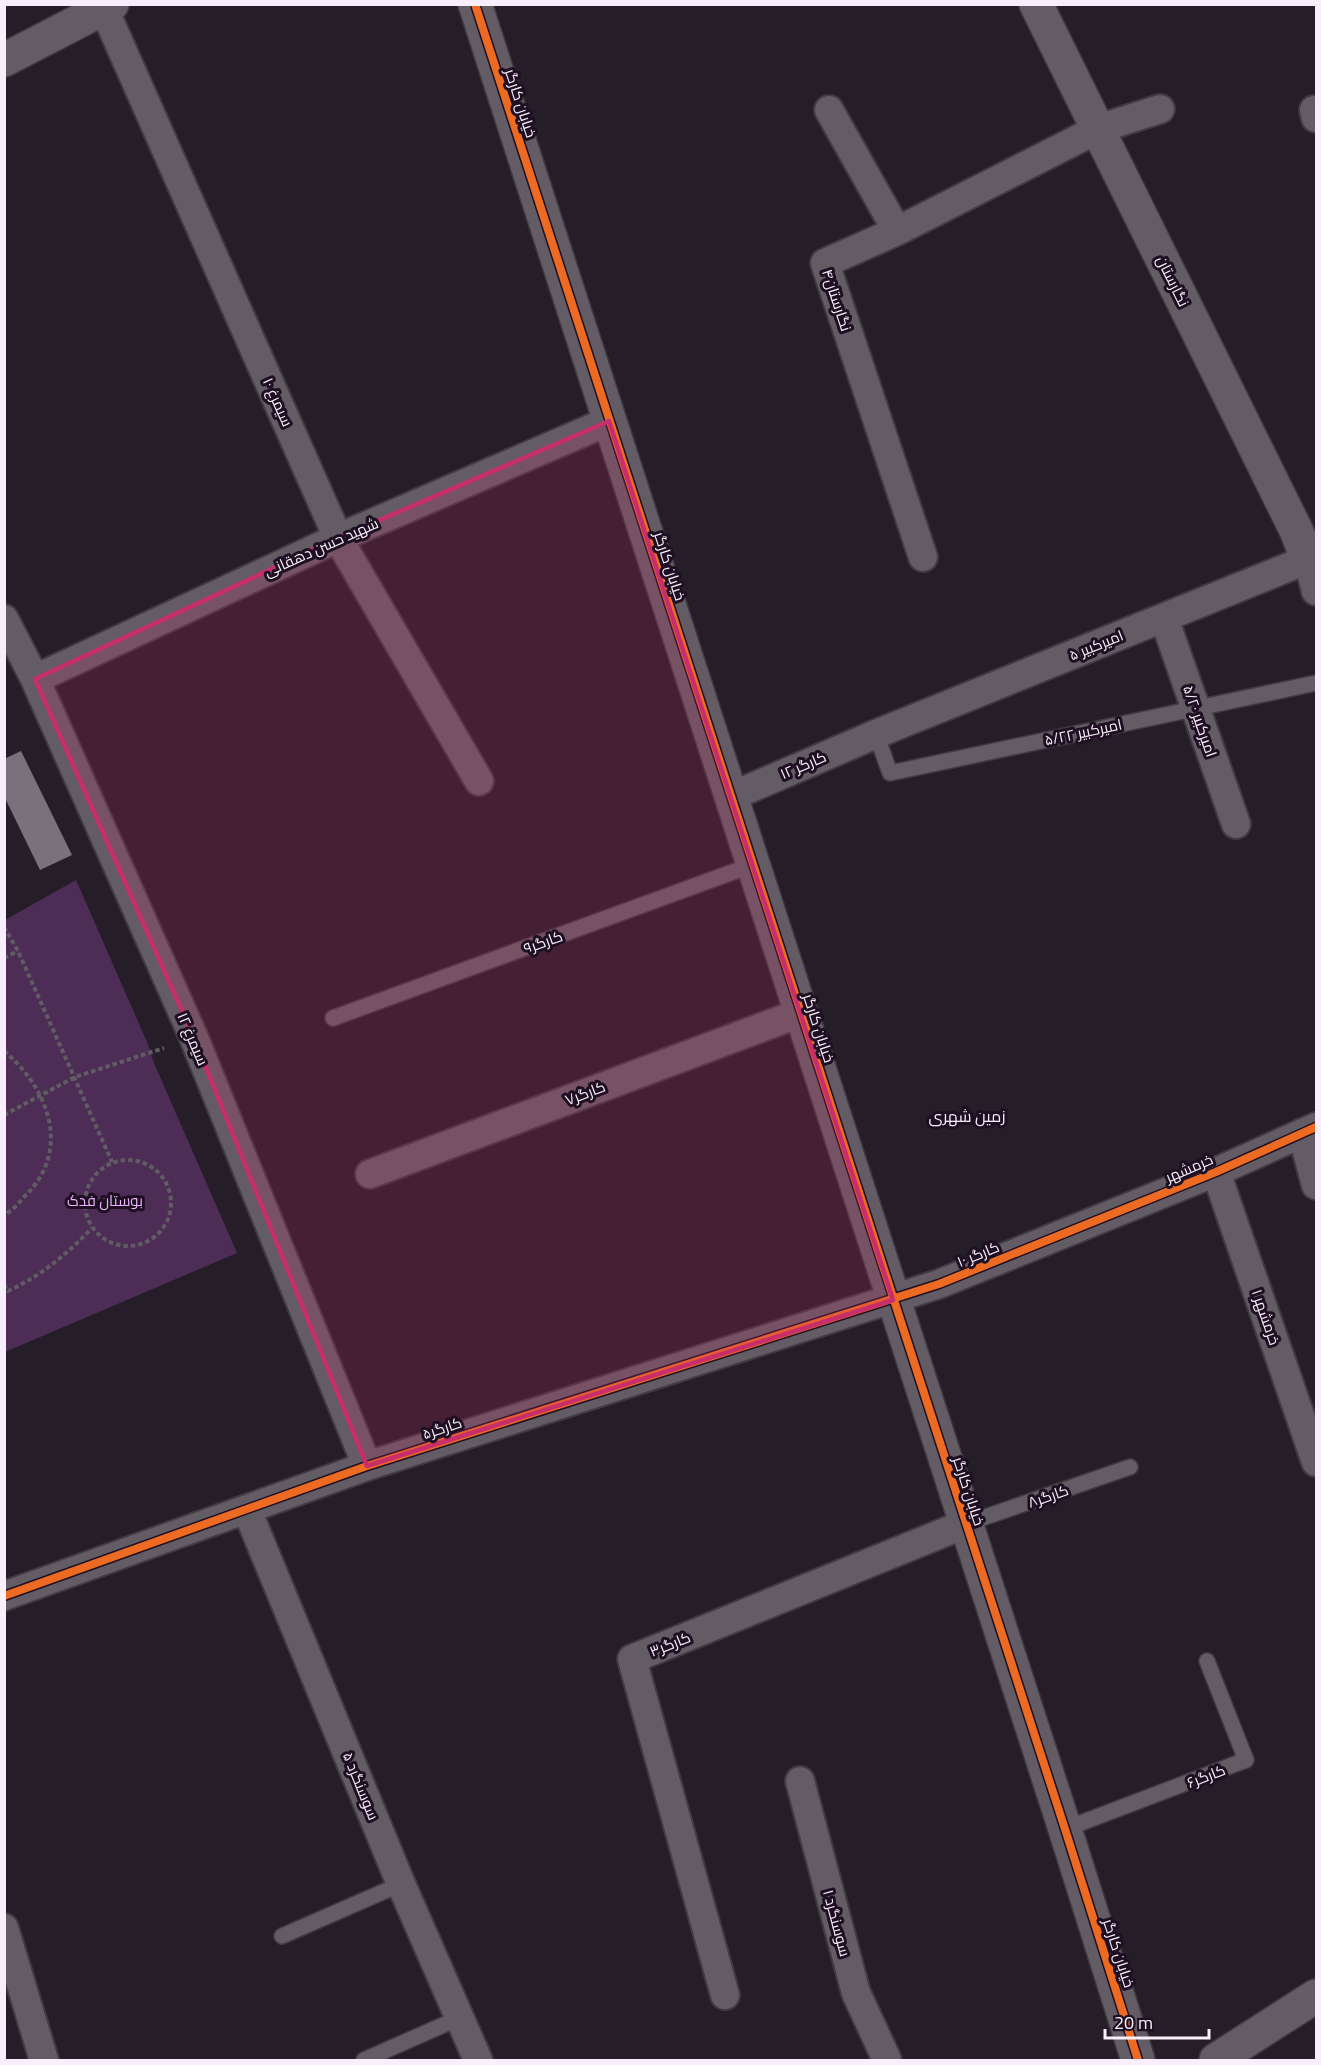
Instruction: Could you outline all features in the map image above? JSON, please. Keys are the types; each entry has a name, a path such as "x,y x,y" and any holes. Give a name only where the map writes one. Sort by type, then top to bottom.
{"street":[{"name":"خیابان کارگر","path":"475,4 1138,2061"},
{"name":"نگارستان","path":"1036,4 1296,530 1312,558"},
{"path":"4,60 108,7"},
{"name":"سیمرغ ۱۰","path":"108,7 338,538 479,781"},
{"name":"نگارستان۴","path":"923,558 825,263 897,231 1098,129 1160,109"},
{"path":"829,110 897,231"},
{"name":"شهید حسن دهقانی","path":"35,678 338,538 609,421"},
{"path":"1312,558 1317,591"},
{"name":"امیرکبیر ۵","path":"876,734 1312,558"},
{"name":"امیرکبیر ۵/۲۰","path":"1164,618 1236,824"},
{"name":"سیمرغ ۱۲","path":"4,619 35,678 194,1038 367,1466"},
{"name":"کارگر ۱۲","path":"730,797 876,734"},
{"name":"کارگر۷","path":"370,1174 800,1013"},
{"path":"1309,1130 1317,1185"},
{"name":"خرمشهر","path":"1071,1232 1216,1172 1309,1130"},
{"name":"خرمشهر ۱","path":"1216,1172 1317,1462"},
{"name":"کارگر ۱۰","path":"893,1300 1071,1232"},
{"name":"کارگر۵","path":"4,1596 367,1466 893,1300"},
{"name":"سوسنگرد ۵","path":"247,1510 401,1884 478,2061"},
{"name":"کارگر۳","path":"725,1995 632,1659 965,1524"},
{"name":"سوسنگرد ۱","path":"800,1781 856,1993 887,2061"},
{"path":"4,1928 45,2061"},
{"path":"1216,2061 1317,1996"}],"lane":[{"name":"امیرکبیر ۵/۲۲","path":"876,734 890,773 1317,683"},
{"name":"کارگر۹","path":"333,1018 752,865"},
{"name":"کارگر۸","path":"965,1524 1130,1467"},
{"name":"کارگر۶","path":"1065,1829 1246,1760 1207,1661"},
{"path":"282,1936 401,1884"},
{"path":"364,2061 459,2018"}],"path":[{"path":"4,927 18,951 112,1162"},
{"path":"4,958 18,951"},
{"path":"4,1114 75,1077 194,1038"},
{"path":"4,1051 22,1066 41,1096 50,1124 51,1149 43,1173 29,1192 4,1215"},
{"path":"126,1159 140,1161 153,1167 163,1176 170,1188 173,1202 170,1216 164,1228 155,1238 128,1247 102,1238 92,1228 85,1203 92,1178 101,1168 112,1162 126,1159"},
{"path":"4,1284 8,1291 48,1269 70,1251 92,1228"}],"highlighted area":[{"path":"609,421 893,1300 367,1466 194,1038 35,679 338,538"}],"green space":[{"name":"بوستان فدک","path":"76,880 237,1253 5,1352 5,920"}],"building":[{"path":"21,751 72,855 40,870 4,796 4,759"}],"cycle path":[{"path":"475,4 1138,2060"},
{"path":"4,1596 367,1466 939,1284 1216,1172 1316,1127"}],"district":[{"name":"زمین شهری","path":"967,1116"}]}
